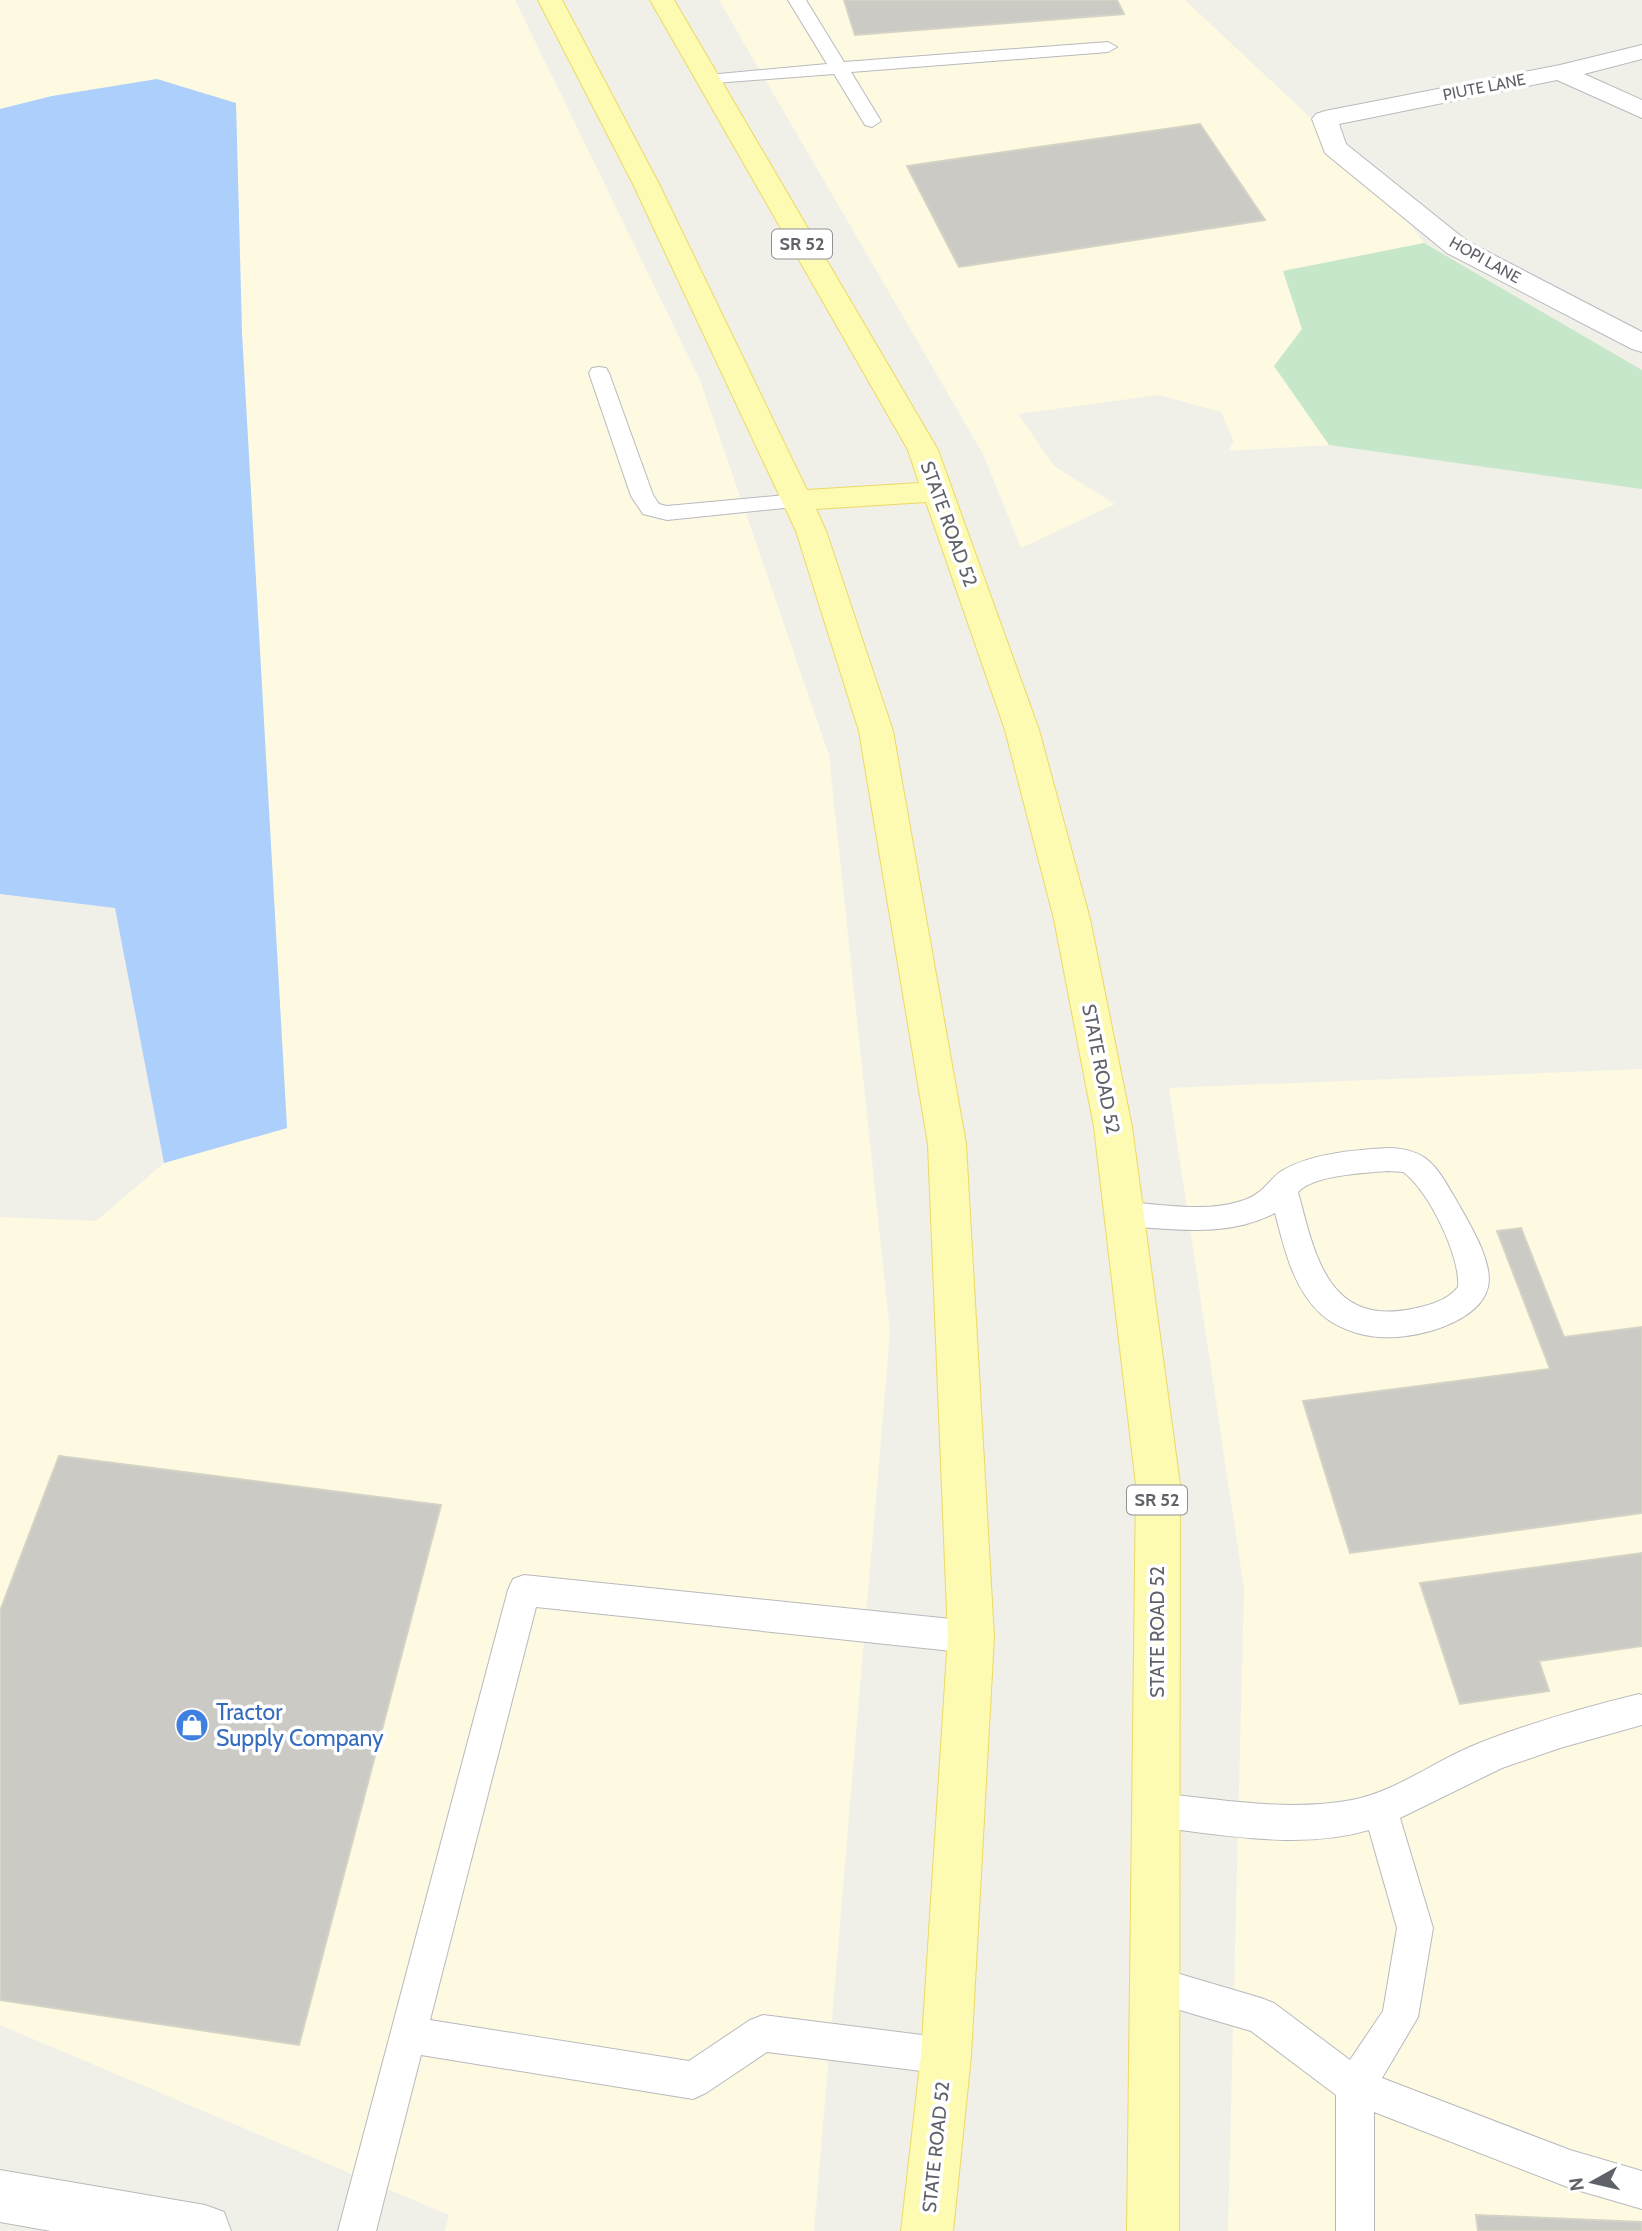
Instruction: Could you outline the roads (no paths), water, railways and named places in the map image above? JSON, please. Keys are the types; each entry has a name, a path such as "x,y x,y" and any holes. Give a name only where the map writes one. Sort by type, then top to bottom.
{"main road":[{"name":"STATE ROAD 52","path":"550,0 646,184 811,531 876,731 947,1144 971,1637 946,2056 927,2231"},
{"name":"STATE ROAD 52","path":"662,0 923,450 1022,730 1072,919 1113,1127 1158,1485 1153,2231"},
{"path":"796,500 937,491"}],"street":[{"name":"PIUTE LANE","path":"1325,119 1560,72 1642,52"},
{"path":"1560,72 1642,110"},
{"name":"HOPI LANE","path":"1325,119 1334,147 1457,247 1642,343"},
{"path":"0,2196 205,2231"}],"lane":[{"path":"797,0 872,121"},
{"path":"708,80 1108,47"},
{"path":"599,373 642,496 651,509 667,513 796,500"},
{"path":"1124,1214 1229,1216 1270,1202 1291,1180 1310,1172 1371,1161 1410,1161 1426,1173 1462,1242 1474,1276 1472,1290 1466,1300 1452,1310 1416,1322 1379,1325 1341,1315 1326,1302 1314,1283 1283,1190"},
{"path":"357,2231 524,1590 971,1637"},
{"path":"1156,1810 1285,1822 1353,1817 1482,1759 1559,1730 1639,1710"},
{"path":"1355,2231 1355,2085 1400,2017 1415,1928 1380,1807"},
{"path":"1156,1985 1261,2016 1355,2085 1570,2169 1642,2190"},
{"path":"408,2035 693,2080 763,2033 946,2056"}],"water":[{"path":"157,79 236,103 242,333 287,1128 164,1163 115,908 0,894 0,109 52,96"}],"place":[{"name":"Tractor Supply Company","path":"192,1725"}]}
